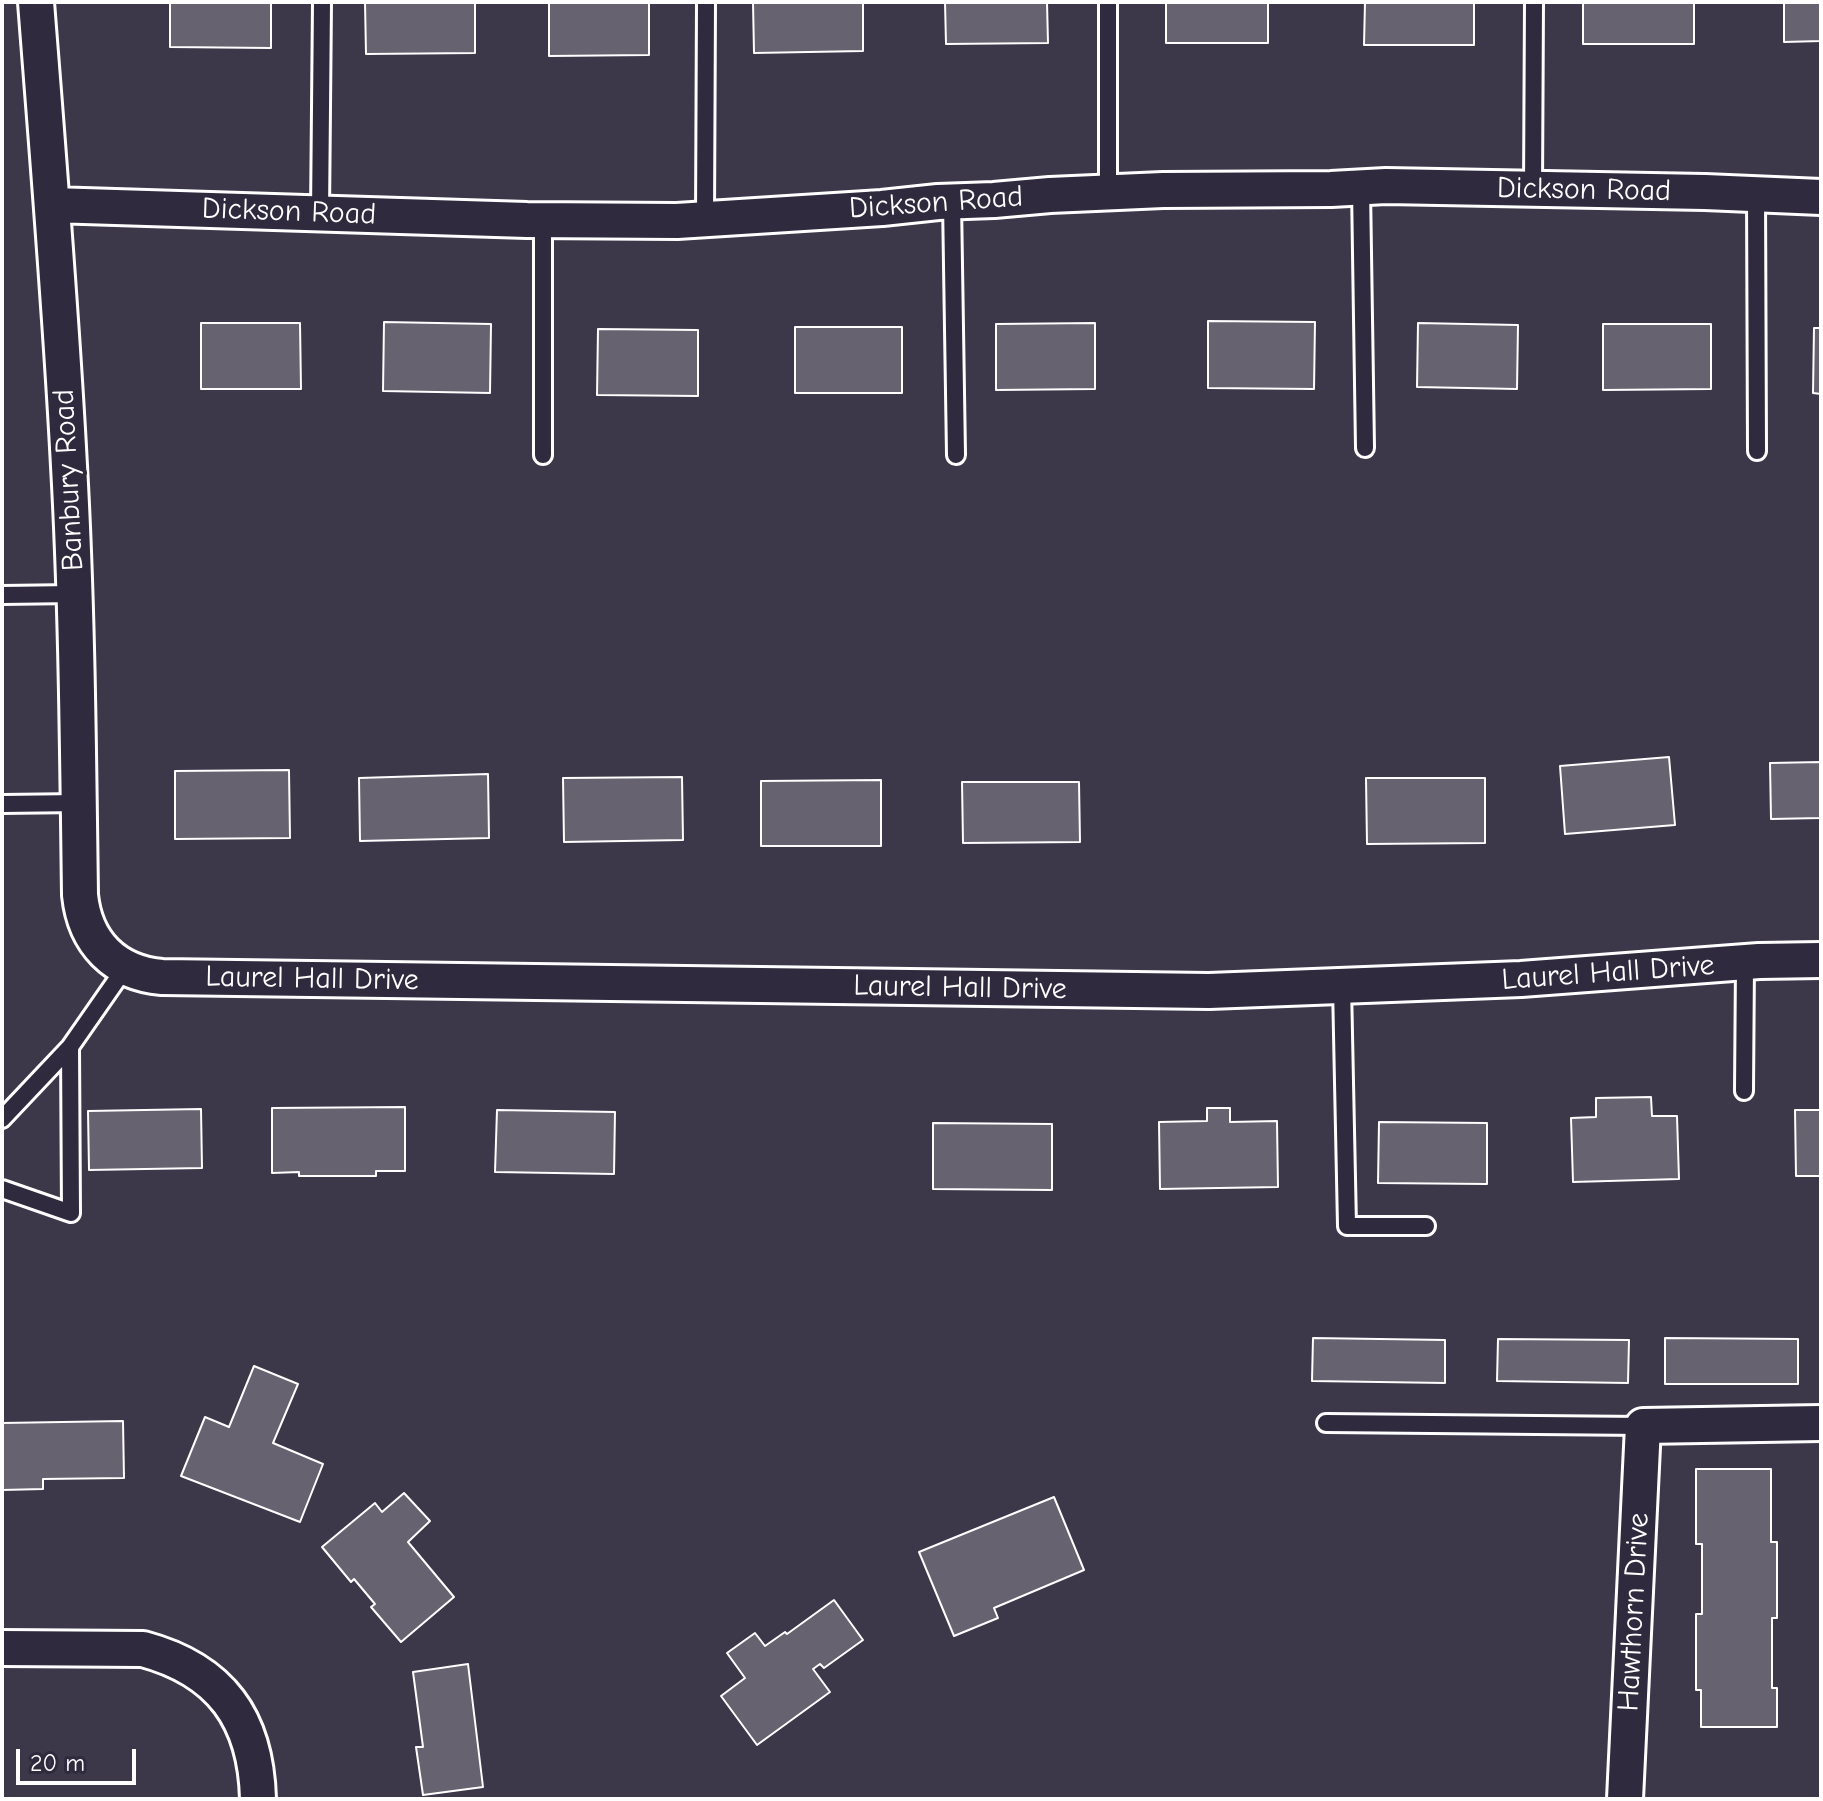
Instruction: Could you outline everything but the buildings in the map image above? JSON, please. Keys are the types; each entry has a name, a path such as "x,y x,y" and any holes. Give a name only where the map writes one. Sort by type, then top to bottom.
{"street":[{"name":"Banbury Road","path":"36,2 68,451 81,911 93,937 115,960"},
{"name":"Dickson Road","path":"52,205 543,220 677,221 1163,190 1414,187 1821,197"},
{"name":"Laurel Hall Drive","path":"115,960 143,974 162,977 1209,991 1521,979 1821,960"},
{"path":"1643,1426 1821,1423"},
{"name":"Hawthorn Drive","path":"1625,1799 1643,1426"},
{"path":"2,1648 143,1649 187,1664 231,1704 247,1731 255,1761 258,1799"}],"lane":[{"path":"320,213 322,2"},
{"path":"705,219 706,2"},
{"path":"1108,2 1108,192"},
{"path":"1533,189 1534,2"},
{"path":"1361,188 1365,448"},
{"path":"1756,194 1757,451"},
{"path":"952,202 956,455"},
{"path":"543,220 543,455"},
{"path":"2,595 74,594"},
{"path":"2,804 79,803"},
{"path":"2,1119 70,1047 115,960"},
{"path":"1744,1091 1745,963"},
{"path":"1342,986 1347,1226 1426,1226"},
{"path":"2,1189 71,1213 70,1047"},
{"path":"1326,1423 1643,1426"}]}
